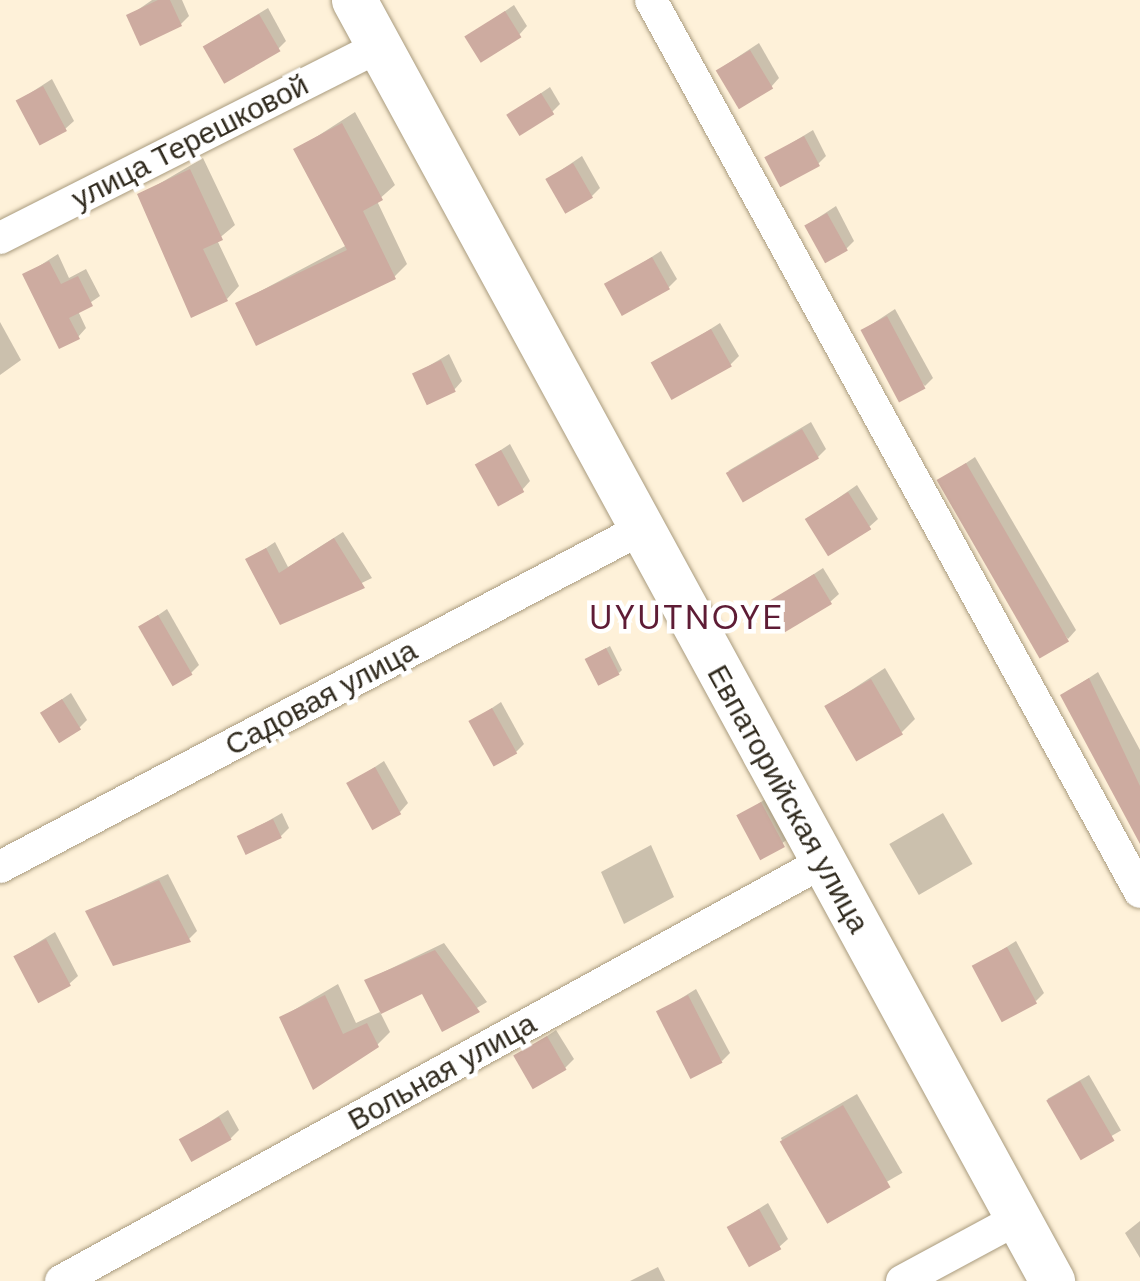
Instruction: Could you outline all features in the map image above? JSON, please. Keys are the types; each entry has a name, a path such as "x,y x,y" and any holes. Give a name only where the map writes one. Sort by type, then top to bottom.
{"main road":[{"name":"Евпаторийская улица","path":"354,0 1052,1281"}],"street":[{"path":"651,0 1140,892"},
{"name":"улица Терешковой","path":"0,238 380,46"},
{"name":"Садовая улица","path":"0,867 641,528"},
{"name":"Вольная улица","path":"61,1281 823,862"},
{"path":"902,1281 1016,1219"}],"building":[{"path":"158,0 170,0 182,26 140,46 126,15"},
{"path":"505,11 521,37 481,63 464,36"},
{"path":"259,14 280,51 224,84 203,46"},
{"path":"750,50 773,89 739,109 716,71"},
{"path":"43,86 67,131 40,146 16,101"},
{"path":"541,93 554,114 519,136 506,115"},
{"path":"342,123 383,200 363,211 396,279 256,346 235,303 347,250 293,149"},
{"path":"804,136 820,166 780,187 764,157"},
{"path":"573,163 593,198 565,214 545,179"},
{"path":"190,169 223,240 203,249 228,301 191,318 137,194"},
{"path":"827,213 848,251 825,263 804,226"},
{"path":"652,257 670,289 622,316 604,284"},
{"path":"49,261 61,284 78,276 93,306 69,318 80,339 59,349 22,274"},
{"path":"887,316 925,388 899,402 861,330"},
{"path":"711,329 732,367 671,400 651,362"},
{"path":"441,360 456,392 427,405 412,374"},
{"path":"802,429 819,458 743,502 726,473"},
{"path":"501,450 524,492 498,507 475,465"},
{"path":"966,463 1069,641 1040,658 937,480"},
{"path":"848,492 871,529 828,556 805,519"},
{"path":"334,538 365,588 280,625 245,559 266,548 279,573"},
{"path":"814,574 832,604 785,632 767,602"},
{"path":"158,615 192,675 173,686 138,626"},
{"path":"606,648 620,675 598,686 585,659"},
{"path":"1089,678 1140,786 1140,844 1060,695"},
{"path":"871,679 903,734 856,761 824,706"},
{"path":"62,699 81,730 59,743 40,713"},
{"path":"492,708 517,753 494,767 468,721"},
{"path":"375,767 401,814 372,830 346,783"},
{"path":"761,802 785,847 760,860 736,815"},
{"path":"273,819 282,838 246,855 237,836"},
{"path":"159,880 191,942 113,966 85,911"},
{"path":"46,939 71,986 38,1003 13,956"},
{"path":"1007,947 1037,1004 1002,1022 972,966"},
{"path":"435,950 480,1012 442,1032 422,994 381,1014 364,980"},
{"path":"325,995 343,1034 367,1023 379,1047 313,1090 279,1017"},
{"path":"688,995 723,1063 690,1079 656,1011"},
{"path":"547,1036 566,1070 533,1089 513,1056"},
{"path":"1080,1081 1114,1141 1081,1160 1046,1100"},
{"path":"843,1105 890,1187 827,1224 780,1142"},
{"path":"219,1117 232,1140 191,1162 179,1139"},
{"path":"759,1209 781,1249 749,1267 727,1227"}],"district":[{"name":"UYUTNOYE","path":"687,617"}]}
